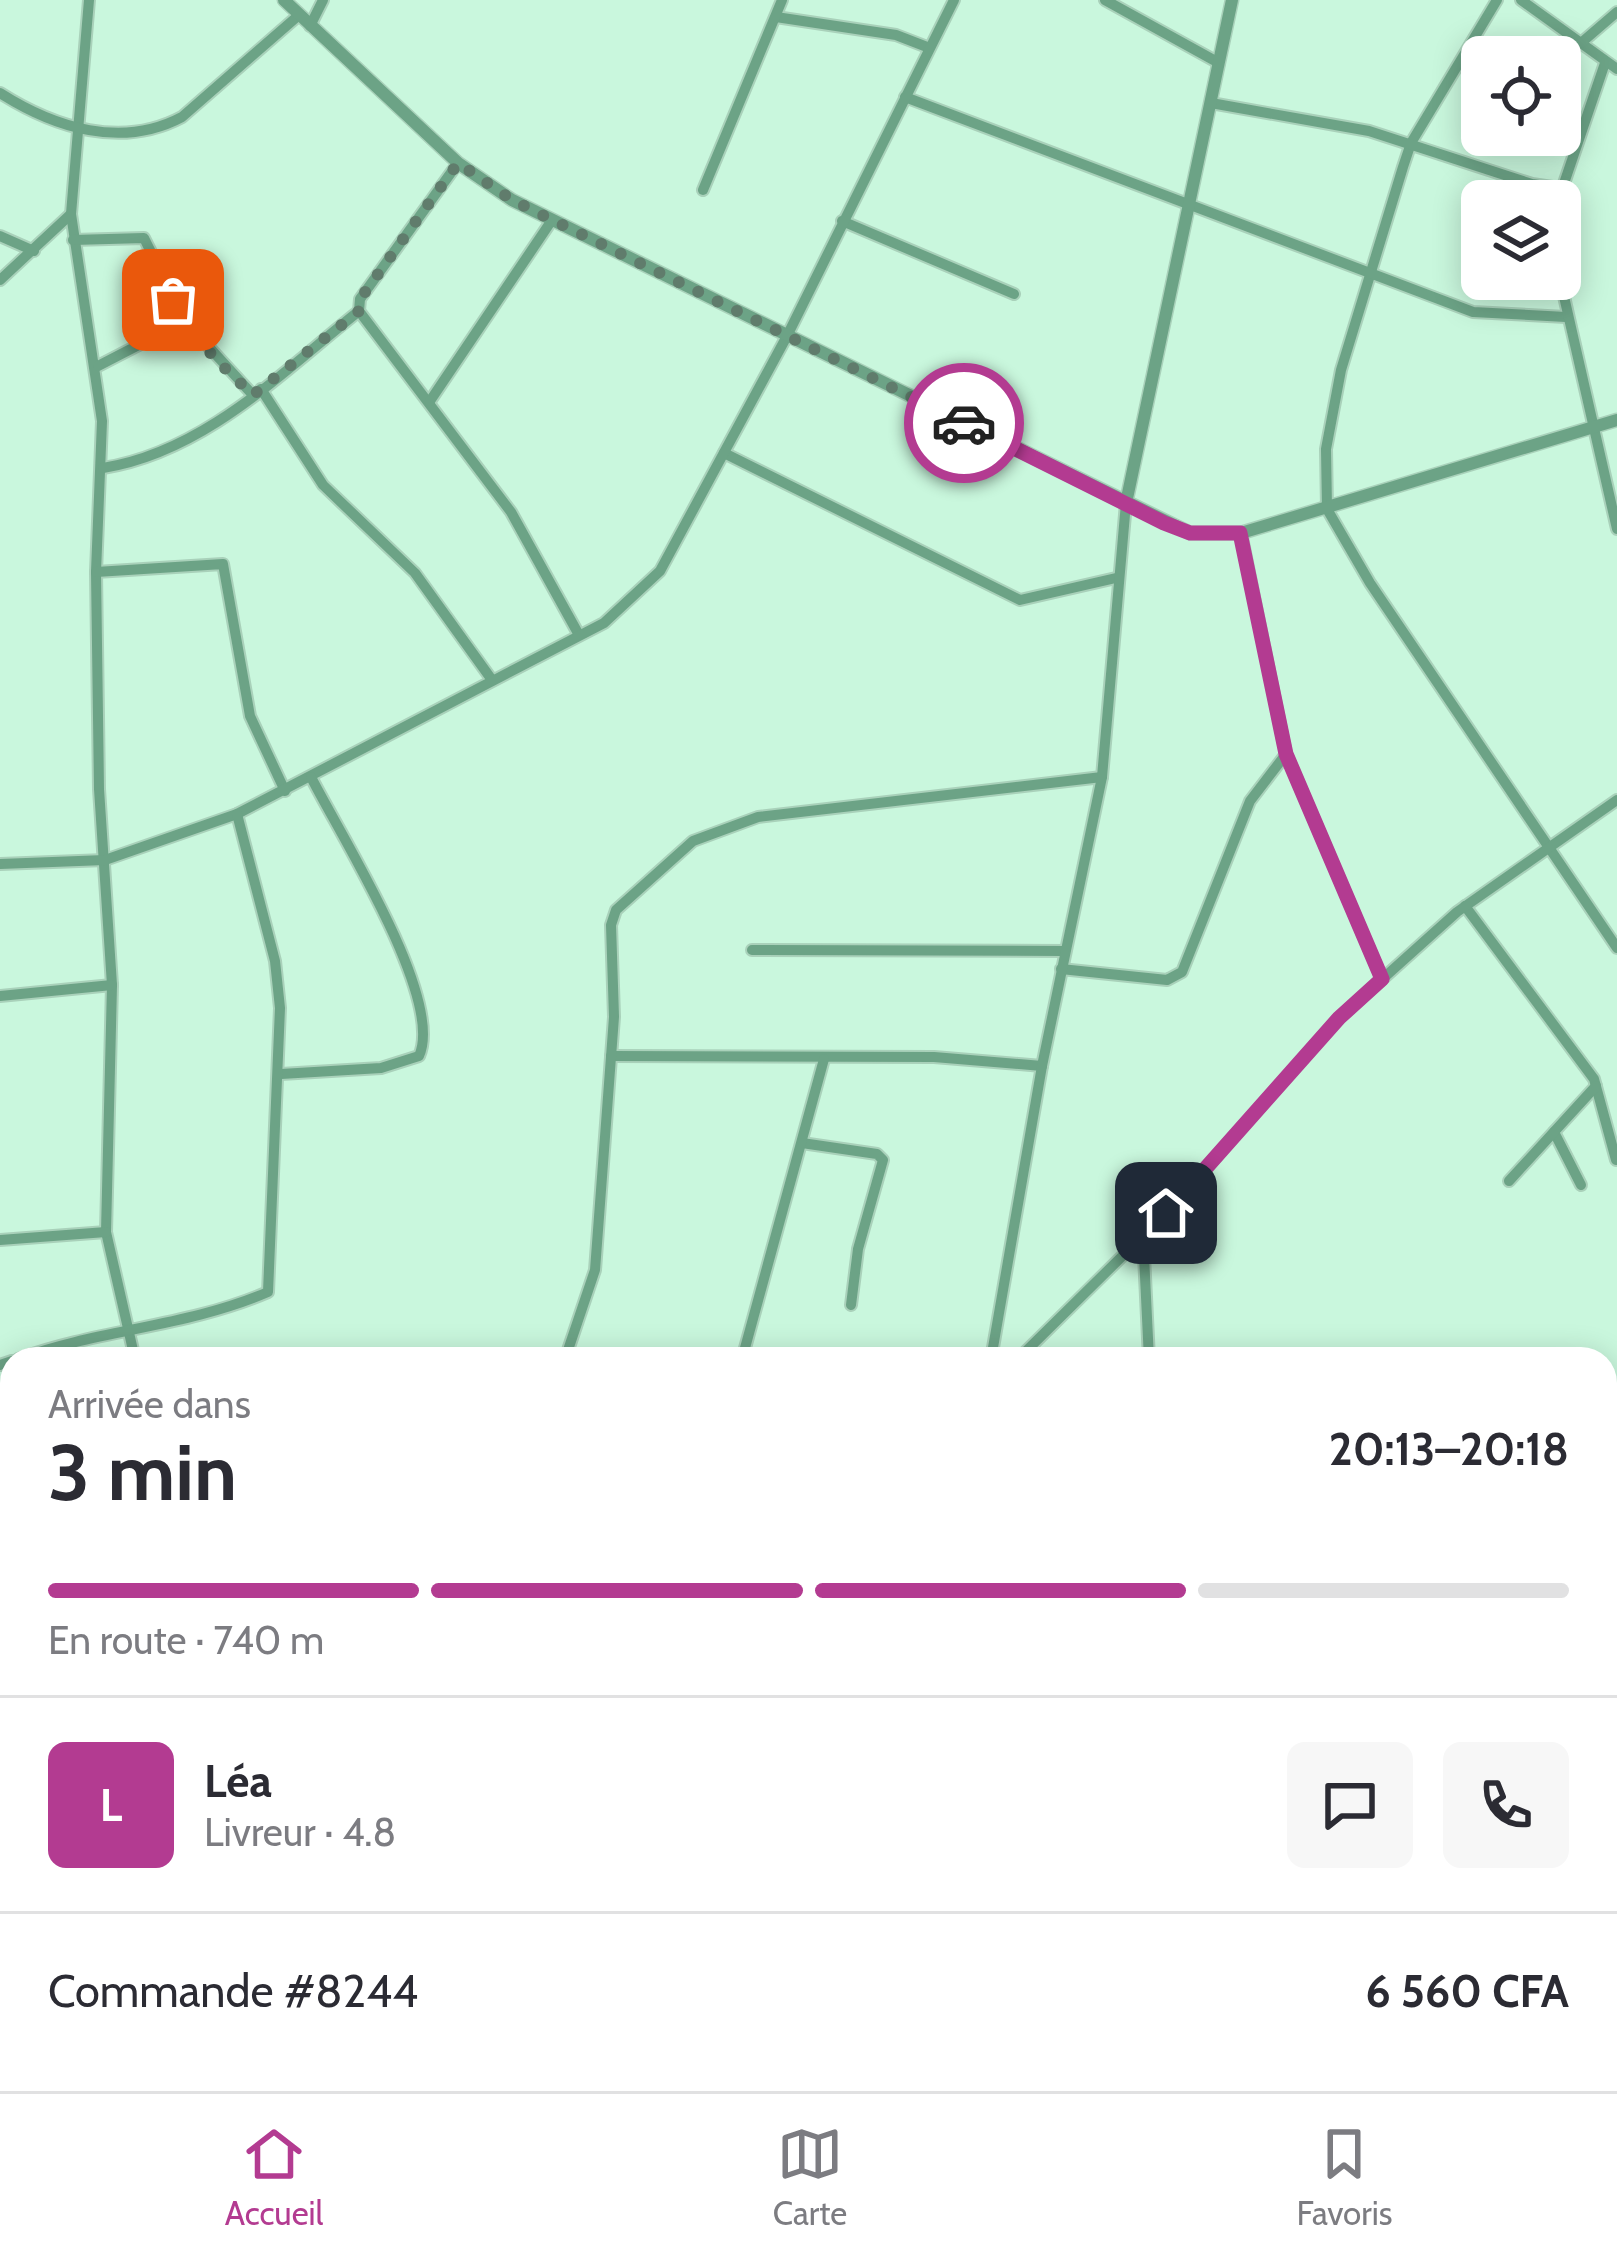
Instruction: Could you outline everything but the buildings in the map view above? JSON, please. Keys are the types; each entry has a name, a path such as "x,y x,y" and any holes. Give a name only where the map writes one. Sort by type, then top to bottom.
{"street":[{"path":"89,0 71,214 98,366 103,468 96,572 112,985 106,1232 131,1347"},
{"path":"284,0 458,163 552,220 1190,533 1240,533 1617,420"},
{"path":"0,93 80,130 115,135 162,128 305,20 323,0"},
{"path":"703,190 782,0"},
{"path":"0,864 105,860 237,814 622,610 660,572 787,336 954,0"},
{"path":"1106,0 1220,63"},
{"path":"994,1347 1042,1066 1102,777 1126,502 1232,0"},
{"path":"1497,0 1411,143 1367,273 1326,449 1327,508 1370,583 1617,948"},
{"path":"1521,0 1570,36"},
{"path":"1565,180 1611,66 1581,44 1617,11"},
{"path":"776,17 896,34 927,47"},
{"path":"905,97 1187,208 1473,312 1566,317"},
{"path":"1211,103 1411,143 1518,180"},
{"path":"458,163 360,299 359,311 511,512 579,635"},
{"path":"0,280 71,214"},
{"path":"430,401 552,220"},
{"path":"842,221 1014,294"},
{"path":"0,236 34,251"},
{"path":"73,240 144,238 185,321 257,392 330,494 415,573 491,680"},
{"path":"1563,300 1617,530"},
{"path":"103,468 158,456 257,392 359,311"},
{"path":"98,366 185,321"},
{"path":"724,454 1020,601 1116,578"},
{"path":"1240,533 1286,754 1382,979"},
{"path":"96,572 223,564 250,716 285,791"},
{"path":"1061,969 1167,980 1182,972 1250,801 1286,754"},
{"path":"281,1074 381,1068 419,1056 425,1044 422,1012 389,924 311,777"},
{"path":"569,1347 595,1270 611,1056 613,916 693,841 758,817 1102,777"},
{"path":"1030,1347 1143,1234 1339,1018 1465,906 1617,800"},
{"path":"59,1347 124,1328 187,1321 268,1292 281,1074 274,961 237,814"},
{"path":"1465,906 1596,1086 1616,1160"},
{"path":"752,950 1065,952"},
{"path":"0,996 112,985"},
{"path":"611,1056 934,1057 1042,1066"},
{"path":"745,1347 824,1059"},
{"path":"1509,1180 1596,1086"},
{"path":"1554,1132 1581,1185"},
{"path":"802,1143 877,1154 883,1160 858,1249 851,1305"},
{"path":"0,1240 106,1232"},
{"path":"1143,1234 1148,1347"}],"way so far":[{"path":"173,300 214,358 253,395 359,311 360,299 458,163 512,200 964,423"}],"route":[{"path":"964,423 1164,523 1190,533 1240,533 1286,754 1382,979 1339,1018 1166,1213"}]}
